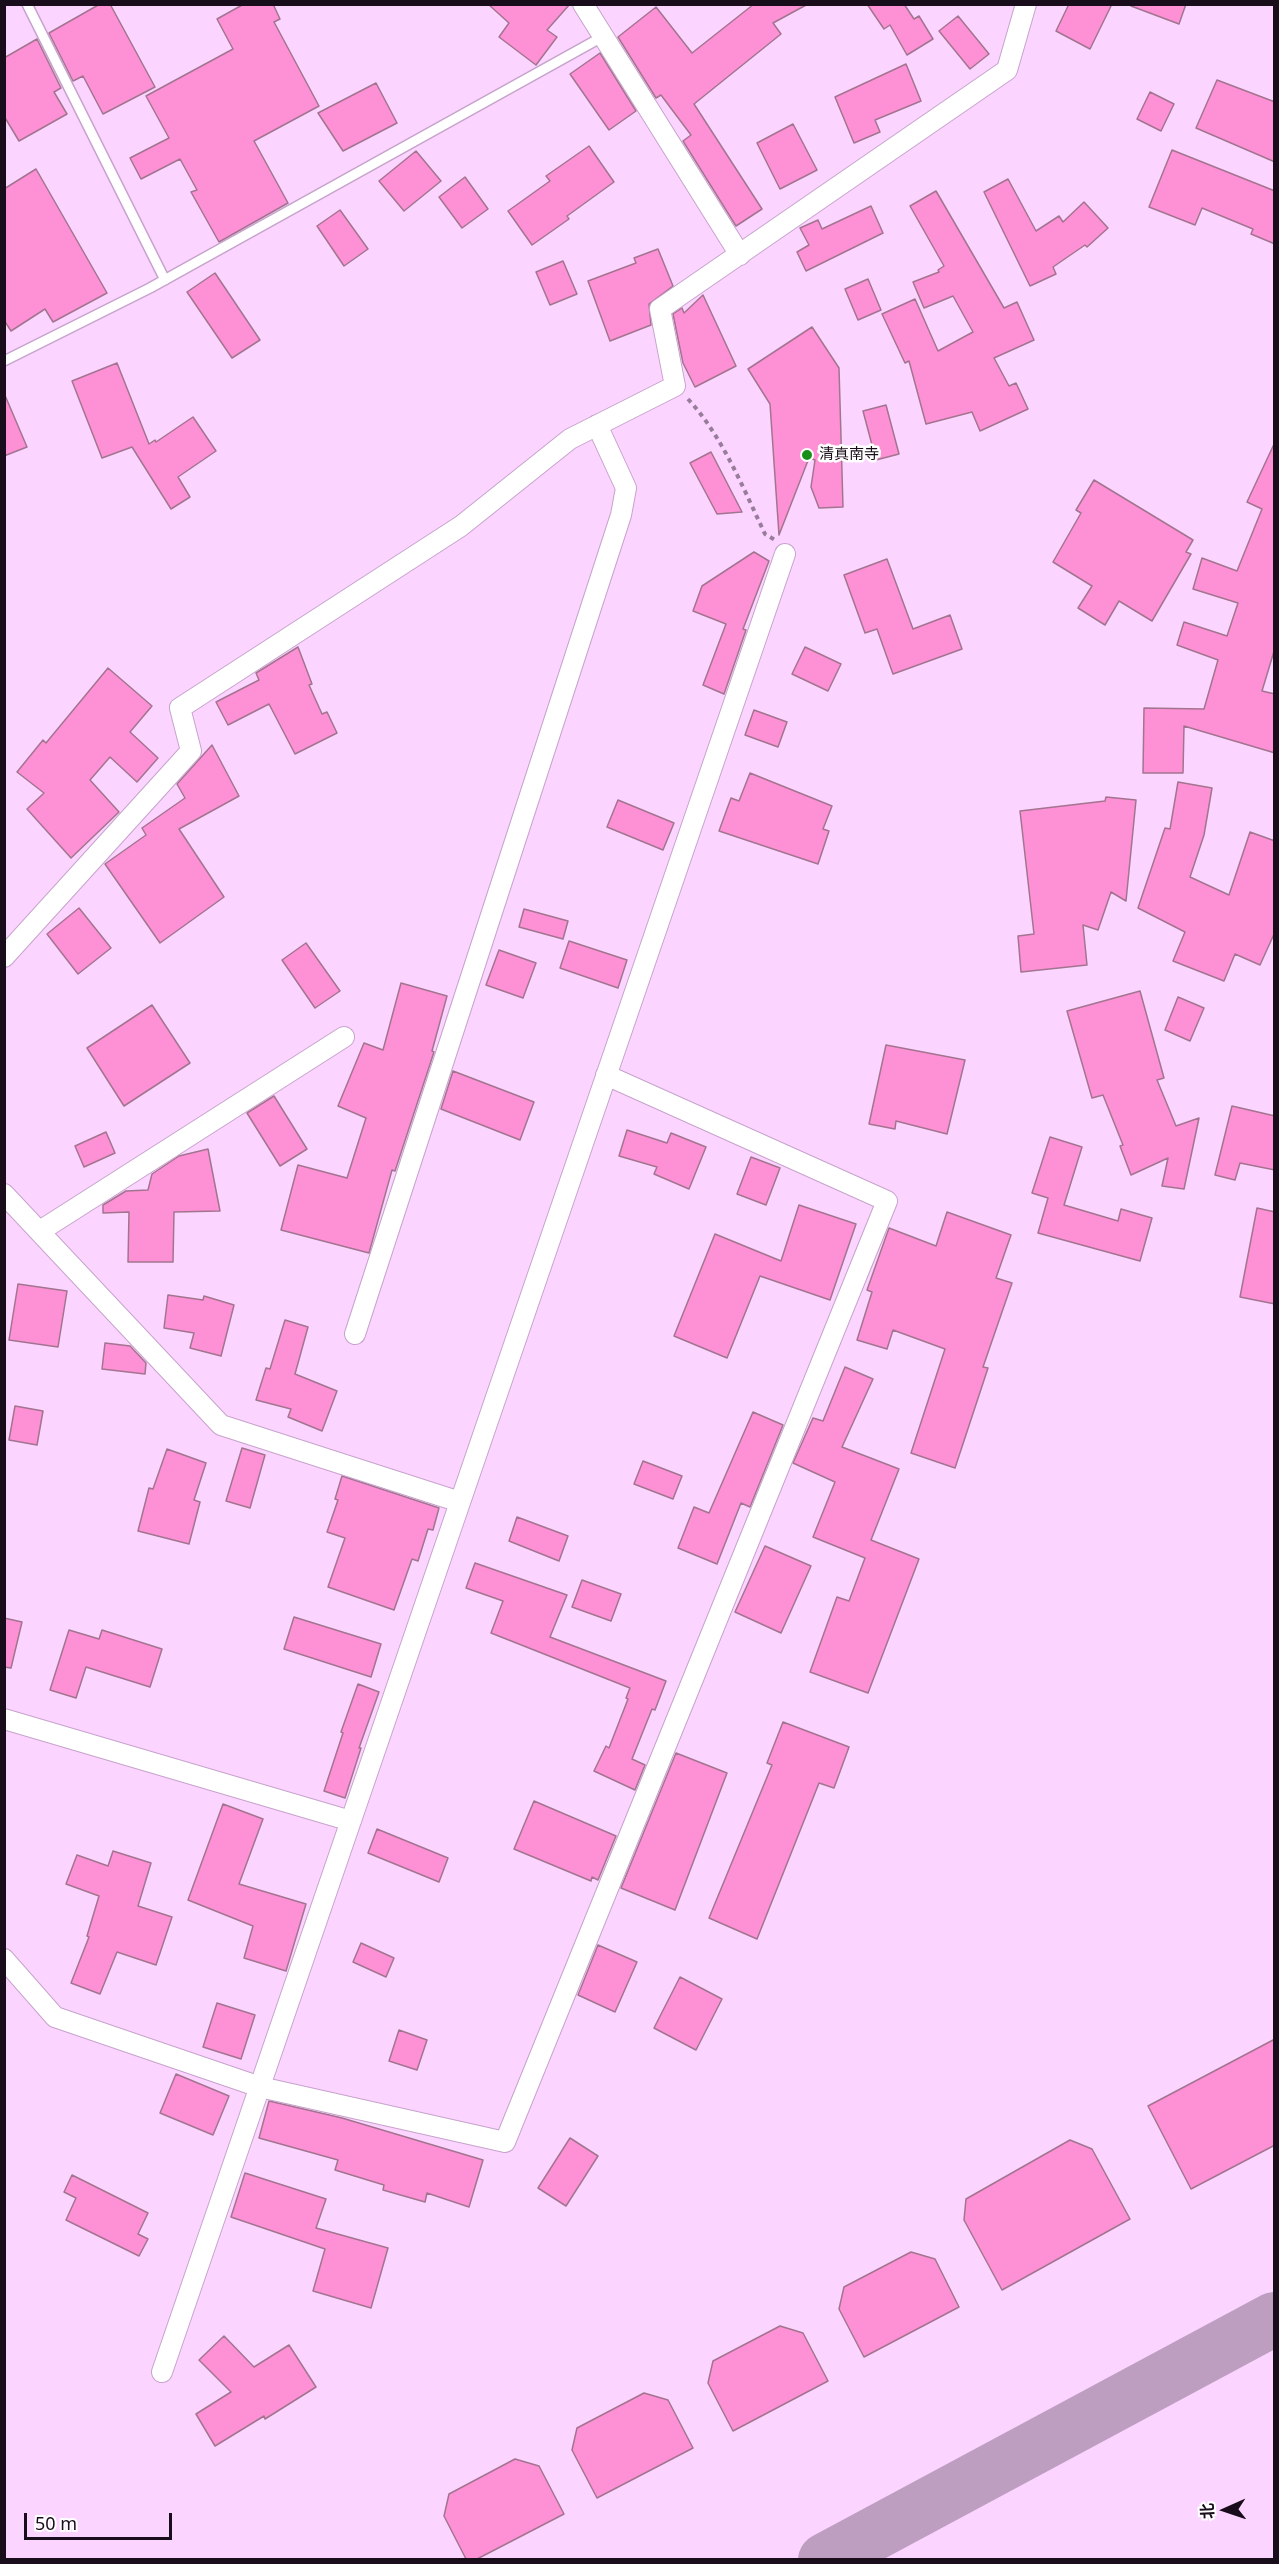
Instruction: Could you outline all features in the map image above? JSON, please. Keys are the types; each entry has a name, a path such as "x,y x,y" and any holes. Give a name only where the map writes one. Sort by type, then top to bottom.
{"street":[{"path":"583,4 740,255"},
{"path":"4,957 191,751 180,708 461,526 570,439 675,386 660,309 1007,70 1026,4"},
{"path":"355,1334 621,515 626,488 597,425"},
{"path":"162,2372 785,554"},
{"path":"39,1231 344,1037"},
{"path":"4,1959 55,2017 260,2087 505,2142 887,1200 606,1075"},
{"path":"4,1194 221,1425 460,1502"},
{"path":"4,1719 351,1821"}],"lane":[{"path":"27,4 165,280"},
{"path":"4,361 165,280 602,37"}],"path":[{"path":"675,386 699,411 717,438 765,534 780,544 785,554"}],"building":[{"path":"100,4 110,4 155,87 103,114 83,76 73,81 49,33"},
{"path":"244,4 273,4 280,19 274,22 319,106 254,141 288,203 219,242 191,192 197,190 180,159 141,179 130,158 169,138 146,96 233,49 217,19"},
{"path":"488,4 570,4 547,30 557,37 536,65 499,37 509,23"},
{"path":"754,4 808,4 773,23 781,34 694,104 762,209 736,226 683,141 691,135 661,95 656,98 618,37 656,7 692,53"},
{"path":"867,4 904,4 914,19 919,16 933,39 907,55 890,25 884,29"},
{"path":"1069,4 1112,4 1090,49 1056,31"},
{"path":"1131,4 1186,4 1179,24 1131,6"},
{"path":"958,16 989,54 970,69 939,31"},
{"path":"37,39 61,88 54,92 67,114 19,141 4,116 4,58"},
{"path":"600,53 636,111 609,130 570,74"},
{"path":"906,64 921,101 875,120 880,132 854,143 835,97"},
{"path":"1217,80 1275,102 1275,162 1196,128"},
{"path":"376,83 397,123 343,151 318,113"},
{"path":"1150,92 1174,104 1161,131 1137,119"},
{"path":"793,124 817,170 780,189 757,143"},
{"path":"589,146 614,182 567,216 569,219 532,245 508,211 550,181 546,176"},
{"path":"1172,150 1275,191 1275,244 1251,234 1253,229 1202,208 1195,225 1149,207"},
{"path":"416,151 441,181 404,211 379,181"},
{"path":"36,169 107,293 53,322 45,309 11,331 4,320 4,189"},
{"path":"465,177 488,209 462,228 439,197"},
{"path":"1008,179 1036,231 1059,216 1063,222 1084,202 1108,228 1087,247 1085,245 1053,267 1056,274 1030,286 984,192"},
{"path":"936,191 1004,308 1017,302 1034,340 994,358 1009,386 1016,383 1028,409 980,431 972,412 926,424 909,361 905,363 882,314 915,299 938,351 973,332 953,296 924,308 913,282 939,272 938,270 944,266 910,206"},
{"path":"871,206 883,233 806,271 797,252 809,245 800,228 818,220 822,229"},
{"path":"340,210 368,249 344,266 317,226"},
{"path":"658,249 673,286 649,304 651,325 610,341 588,281 636,263 634,258"},
{"path":"563,261 577,294 550,305 536,272"},
{"path":"215,273 260,340 232,358 187,292"},
{"path":"868,279 881,310 858,320 845,289"},
{"path":"703,295 736,366 695,387 683,363 673,314 682,308 684,313"},
{"name":"清真南寺","path":"812,327 839,368 843,507 819,508 811,487 815,460 809,458 779,535 770,404 748,369"},
{"path":"117,363 149,444 155,440 156,442 193,417 216,451 178,477 190,497 171,509 132,447 102,458 72,381"},
{"path":"4,393 27,447 4,456"},
{"path":"886,405 899,454 876,460 863,411"},
{"path":"1275,442 1275,648 1262,691 1275,694 1275,753 1184,726 1183,773 1143,773 1144,708 1204,709 1218,660 1177,645 1184,622 1227,636 1238,603 1193,589 1202,558 1237,571 1262,509 1247,502"},
{"path":"711,452 742,512 717,514 690,463"},
{"path":"1094,480 1193,540 1186,552 1191,554 1152,621 1119,601 1105,625 1078,608 1092,586 1053,562 1081,513 1076,510"},
{"path":"754,552 769,561 743,629 746,630 724,694 703,685 726,624 693,611 702,586"},
{"path":"887,559 913,629 950,615 962,649 893,674 877,629 865,633 844,575"},
{"path":"298,647 312,684 309,685 322,714 327,712 337,733 295,754 269,704 228,725 216,702 259,680 256,673"},
{"path":"805,647 841,664 828,691 792,674"},
{"path":"108,668 152,706 130,732 158,758 137,782 110,757 90,780 119,812 71,858 27,809 44,793 17,772 43,740 46,743"},
{"path":"754,710 787,722 778,747 745,735"},
{"path":"212,745 239,796 179,829 224,897 160,943 105,864 146,835 142,828 185,798 177,784"},
{"path":"750,773 832,806 823,829 829,831 818,864 719,831 731,798 739,801"},
{"path":"1178,782 1212,788 1204,835 1190,877 1229,895 1250,832 1275,841 1275,932 1260,965 1235,954 1224,981 1173,961 1185,932 1138,908 1165,828 1170,829"},
{"path":"1106,797 1136,800 1126,901 1111,892 1098,930 1083,925 1087,965 1021,972 1018,936 1034,934 1020,811 1105,801"},
{"path":"618,800 674,823 663,850 607,827"},
{"path":"79,908 111,948 78,974 47,934"},
{"path":"524,909 568,921 563,939 519,927"},
{"path":"569,941 627,960 618,988 560,968"},
{"path":"306,943 340,991 315,1008 282,960"},
{"path":"499,950 536,963 523,998 486,985"},
{"path":"401,983 447,996 432,1051 434,1052 395,1171 392,1170 369,1253 281,1230 298,1165 347,1178 366,1118 338,1106 364,1043 383,1050"},
{"path":"1140,991 1164,1078 1157,1080 1176,1126 1199,1118 1184,1189 1162,1186 1168,1158 1131,1175 1120,1146 1123,1145 1103,1095 1092,1098 1067,1011"},
{"path":"1178,997 1204,1008 1190,1041 1165,1030"},
{"path":"152,1005 190,1063 124,1106 87,1048"},
{"path":"886,1045 965,1060 947,1134 896,1121 895,1129 869,1124"},
{"path":"453,1071 534,1102 520,1140 441,1109"},
{"path":"274,1096 307,1149 280,1166 247,1113"},
{"path":"1232,1106 1275,1116 1275,1170 1240,1163 1235,1180 1215,1175"},
{"path":"627,1130 667,1143 671,1133 706,1147 689,1189 654,1174 657,1167 619,1156"},
{"path":"106,1132 115,1153 84,1167 75,1146"},
{"path":"1050,1137 1082,1147 1064,1205 1118,1221 1121,1209 1152,1218 1140,1261 1038,1233 1048,1198 1032,1193"},
{"path":"208,1149 220,1211 174,1212 173,1262 128,1262 129,1212 103,1213 103,1205 126,1191 148,1190 152,1174 179,1156"},
{"path":"751,1157 780,1168 766,1205 737,1194"},
{"path":"799,1205 856,1224 830,1300 760,1276 727,1358 674,1336 715,1234 781,1261"},
{"path":"1257,1208 1275,1212 1275,1304 1240,1297"},
{"path":"947,1212 1011,1235 996,1278 1012,1283 983,1367 988,1368 955,1468 911,1453 945,1349 893,1330 887,1349 857,1340 872,1292 867,1290 889,1228 936,1246"},
{"path":"18,1284 67,1291 58,1347 9,1340"},
{"path":"168,1295 203,1300 204,1296 234,1305 221,1356 190,1348 194,1333 164,1328"},
{"path":"285,1320 308,1327 295,1374 337,1391 322,1431 288,1417 291,1409 256,1400 266,1368 270,1369"},
{"path":"105,1343 130,1346 146,1363 145,1374 102,1369"},
{"path":"845,1367 873,1379 842,1447 899,1469 871,1540 919,1559 868,1693 810,1672 837,1597 849,1601 865,1558 813,1537 835,1482 793,1463 813,1418 823,1421"},
{"path":"15,1406 43,1411 37,1445 9,1440"},
{"path":"753,1412 783,1425 750,1507 741,1503 717,1564 678,1548 694,1507 709,1513"},
{"path":"242,1448 265,1455 250,1508 226,1501"},
{"path":"167,1449 206,1463 194,1500 200,1502 189,1544 138,1531 149,1488 153,1489"},
{"path":"643,1461 682,1476 673,1499 634,1484"},
{"path":"342,1476 439,1508 433,1530 428,1529 418,1561 412,1559 394,1610 328,1587 345,1538 327,1532 338,1500 335,1499"},
{"path":"517,1517 568,1536 559,1561 509,1541"},
{"path":"765,1546 811,1566 781,1633 735,1612"},
{"path":"475,1563 567,1595 550,1637 666,1681 632,1759 645,1765 635,1790 594,1771 606,1746 609,1748 630,1688 491,1633 503,1601 466,1588"},
{"path":"582,1580 621,1594 611,1621 572,1607"},
{"path":"294,1617 381,1644 371,1677 284,1649"},
{"path":"4,1618 22,1622 11,1668 4,1667"},
{"path":"69,1630 99,1639 102,1630 162,1649 150,1687 86,1667 76,1698 50,1690"},
{"path":"358,1684 379,1692 359,1748 361,1748 345,1798 324,1791"},
{"path":"783,1722 849,1747 834,1788 819,1783 757,1939 709,1918 772,1765 767,1763"},
{"path":"676,1753 727,1773 675,1910 621,1888"},
{"path":"534,1801 616,1836 598,1880 592,1877 591,1881 514,1849"},
{"path":"223,1804 263,1819 239,1884 306,1904 286,1971 244,1958 253,1926 188,1900"},
{"path":"377,1829 448,1858 439,1882 368,1853"},
{"path":"113,1851 151,1863 138,1906 172,1917 156,1965 117,1952 100,1994 71,1983 89,1937 87,1936 99,1896 66,1884 77,1855 108,1866"},
{"path":"361,1943 394,1958 386,1977 353,1962"},
{"path":"598,1945 637,1962 615,2012 578,1995"},
{"path":"680,1977 722,1999 696,2050 654,2028"},
{"path":"217,2003 255,2015 241,2059 203,2047"},
{"path":"399,2030 427,2040 417,2070 389,2061"},
{"path":"1275,2039 1275,2145 1191,2189 1148,2106"},
{"path":"176,2074 229,2096 213,2135 160,2113"},
{"path":"269,2101 342,2118 483,2160 469,2207 427,2193 425,2202 383,2190 384,2185 335,2170 338,2160 259,2138"},
{"path":"570,2138 598,2156 566,2206 538,2188"},
{"path":"1070,2140 1092,2149 1130,2219 1002,2290 964,2220 966,2199"},
{"path":"245,2173 326,2199 316,2228 388,2248 371,2308 313,2291 325,2249 231,2217"},
{"path":"72,2175 148,2213 138,2234 148,2239 139,2256 66,2220 76,2198 64,2192"},
{"path":"911,2252 935,2259 959,2307 864,2357 839,2309 844,2287"},
{"path":"780,2326 803,2333 828,2381 733,2431 708,2383 713,2361"},
{"path":"224,2336 254,2367 289,2345 316,2387 265,2419 264,2416 215,2446 196,2414 231,2392 199,2360"},
{"path":"644,2393 668,2400 693,2448 597,2498 572,2450 577,2428"},
{"path":"515,2459 539,2466 564,2514 477,2559 466,2559 444,2516 449,2494"}],"taxiway":[{"path":"825,2560 1274,2319"}],"place":[{"name":"清真南寺","path":"807,455"}]}
